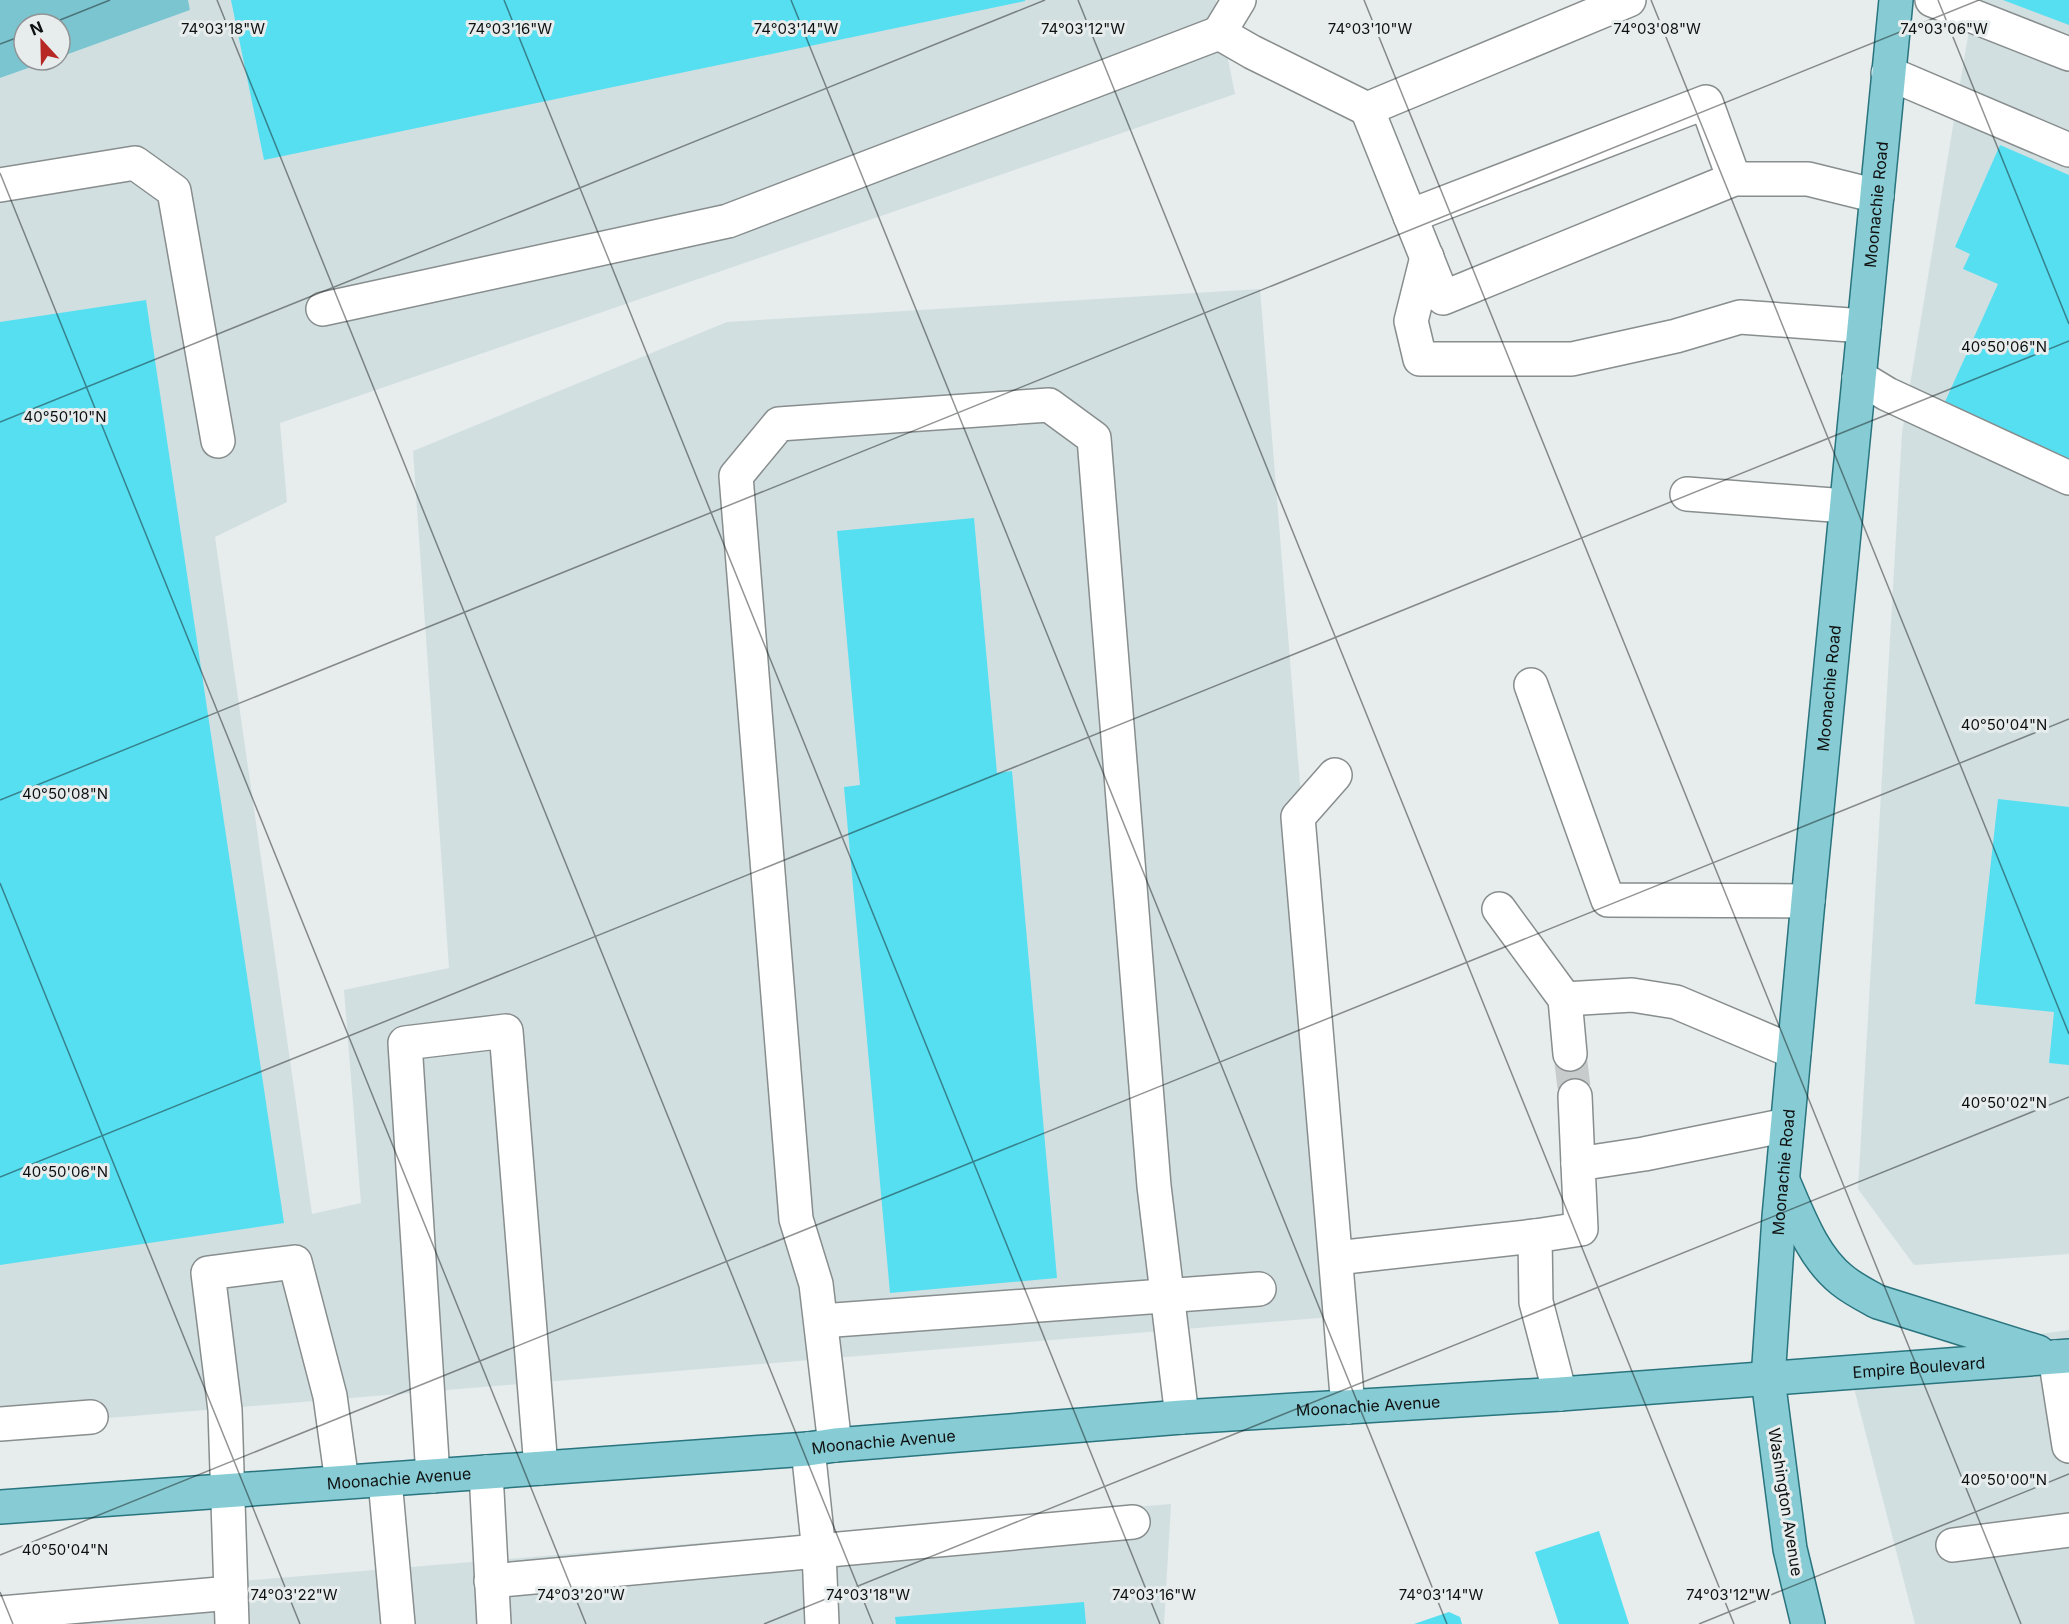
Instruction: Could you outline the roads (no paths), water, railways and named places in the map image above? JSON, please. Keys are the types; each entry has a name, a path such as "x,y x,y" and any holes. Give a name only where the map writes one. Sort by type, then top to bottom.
{"main road":[{"name":"Moonachie Road","path":"1768,1378 1787,1125 1896,0"},
{"path":"1782,1179 1802,1224 1825,1262 1855,1290 1878,1302 2062,1357"},
{"name":"Empire Boulevard","path":"1768,1378 2062,1357"},
{"name":"Moonachie Avenue","path":"0,1507 822,1447 1182,1417 1560,1394 1768,1378"},
{"name":"Washington Avenue","path":"1768,1378 1790,1548 1808,1624"}],"street":[{"path":"323,309 728,221 1219,33 1239,0"},
{"path":"1367,109 1629,0"},
{"path":"1932,0 2069,54"},
{"path":"1219,33 1252,52 1367,109 1443,298 1734,179 1808,178 1877,196"},
{"path":"1888,73 2069,150"},
{"path":"1410,216 1706,102 1734,179"},
{"path":"0,185 135,163 174,191 218,441"},
{"path":"1427,257 1411,321 1420,359 1572,359 1676,336 1740,317 1864,326"},
{"path":"1859,378 1887,394 2069,478"},
{"path":"822,1624 819,1552 822,1447 821,1321 816,1284 796,1219 736,476 779,424 1049,405 1094,438 1154,1186 1182,1417"},
{"path":"1687,494 1846,506"},
{"path":"1531,685 1608,900 1808,901"},
{"path":"1335,775 1298,817 1348,1407"},
{"path":"1499,909 1565,999 1570,1054"},
{"path":"1565,999 1632,994 1676,1002 1794,1052"},
{"path":"433,1476 405,1043 506,1031 541,1468"},
{"path":"1336,1258 1581,1229 1575,1096"},
{"path":"1578,1164 1644,1154 1787,1125"},
{"path":"1535,1236 1536,1302 1560,1394"},
{"path":"0,1613 232,1609 225,1410 208,1274 295,1262 330,1396 342,1482"},
{"path":"821,1321 1259,1289"},
{"path":"2062,1357 2069,1446"},
{"path":"0,1424 91,1417"},
{"path":"486,1472 494,1624"},
{"path":"384,1480 398,1624"},
{"path":"491,1581 1133,1522"},
{"path":"1953,1545 2069,1530"}],"tunnel":[{"path":"1570,1054 1575,1096"}]}
